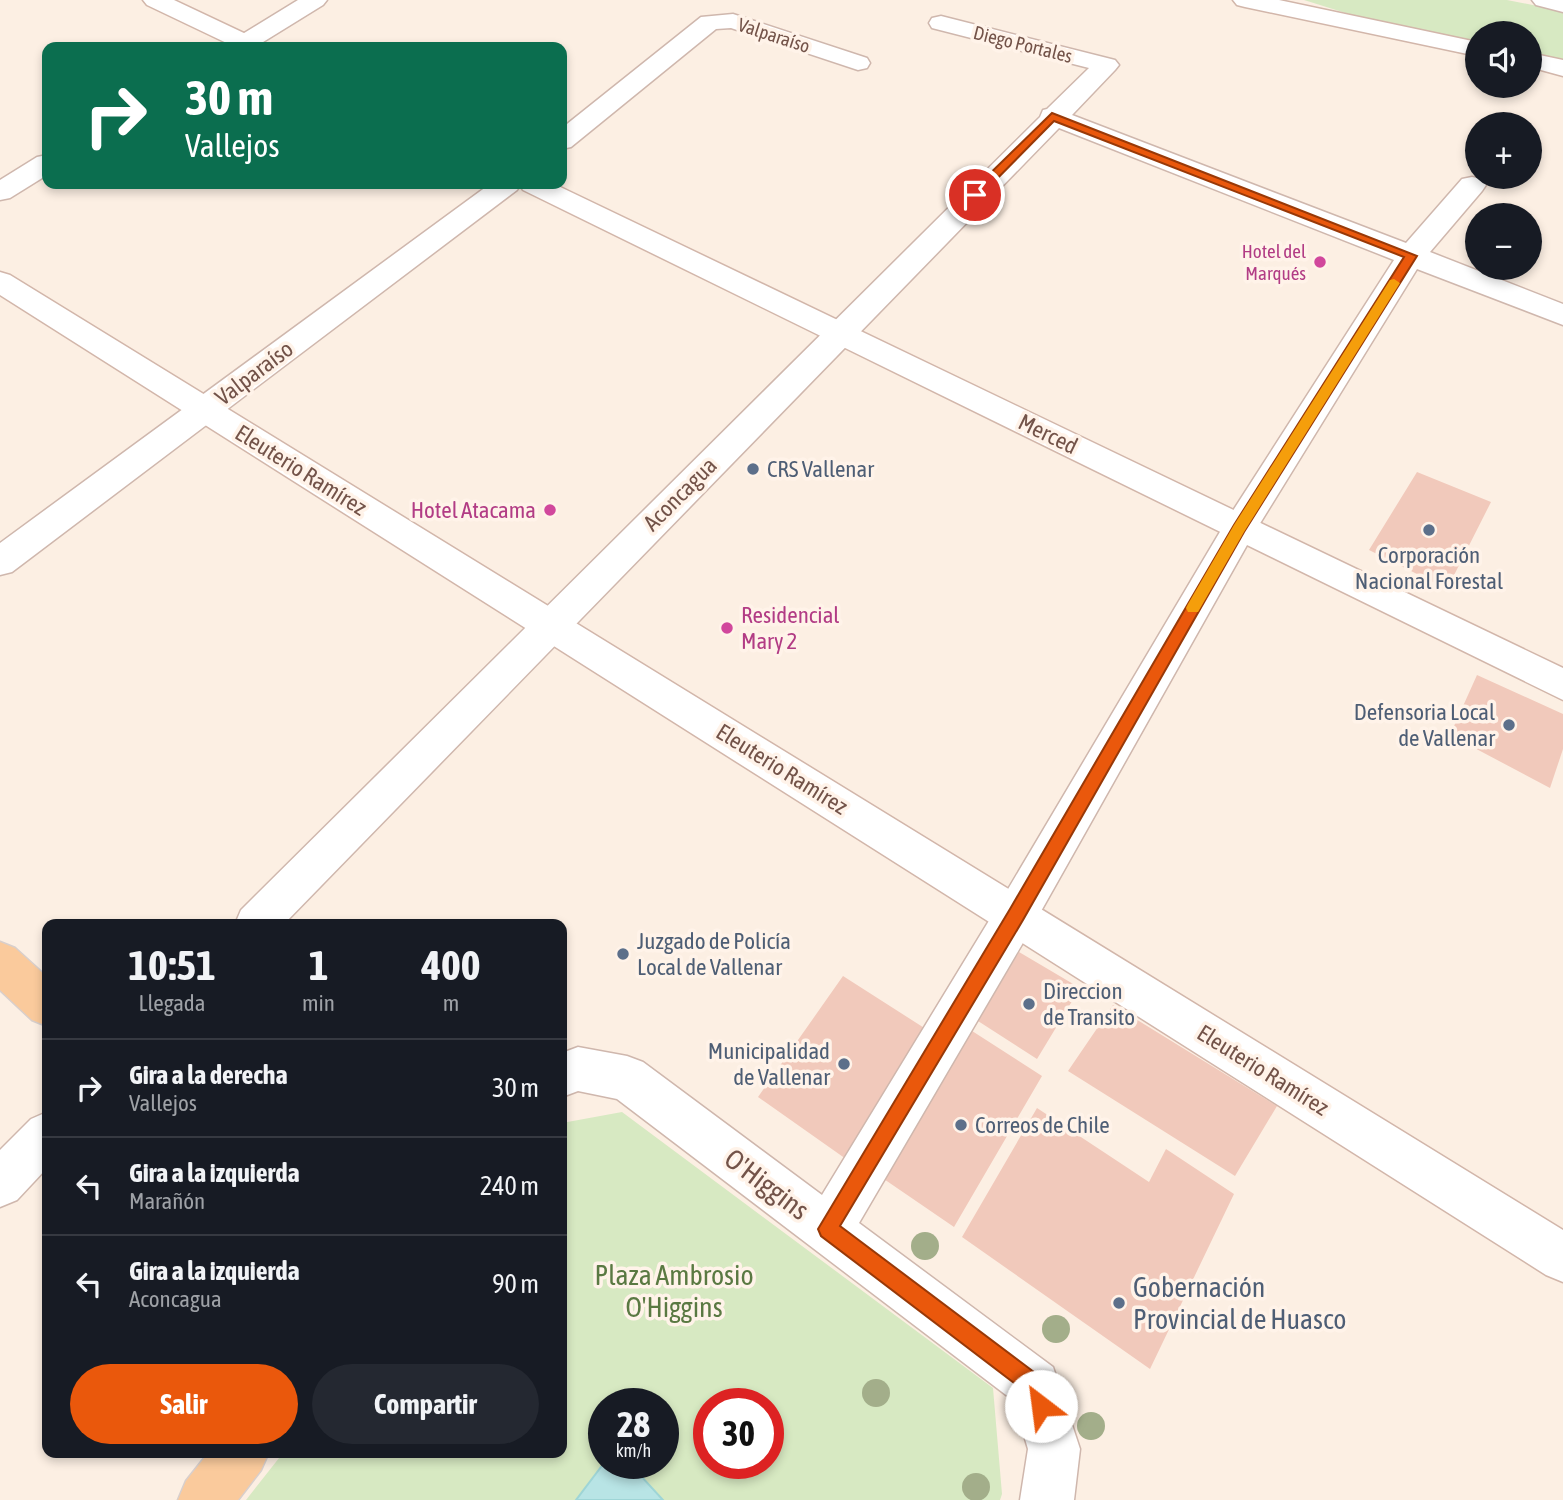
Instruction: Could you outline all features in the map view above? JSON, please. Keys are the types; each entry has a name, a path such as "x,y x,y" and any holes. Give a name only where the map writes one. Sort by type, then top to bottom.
{"main road":[{"path":"0,962 42,1000"},
{"path":"205,1500 238,1458"}],"street":[{"path":"155,0 237,42"},
{"path":"251,42 315,0"},
{"path":"1245,0 1465,46"},
{"path":"1544,0 1563,5"},
{"name":"Valparaíso","path":"567,137 710,22 733,21 858,63"},
{"name":"Diego Portales","path":"941,23 1106,65"},
{"path":"1542,64 1563,68"},
{"name":"Aconcagua","path":"261,919 1052,116 1106,65"},
{"path":"1052,116 1563,315"},
{"path":"0,192 42,166"},
{"name":"Valparaíso","path":"0,562 500,189"},
{"name":"Merced","path":"543,189 1563,685"},
{"path":"828,1229 1016,915 1239,529 1411,256 1469,189"},
{"name":"Eleuterio Ramírez","path":"0,282 1563,1258"},
{"name":"O'Higgins","path":"567,1073 578,1069 626,1078 1035,1385 1054,1449 1047,1500"},
{"path":"0,1183 42,1140"}],"green space":[{"path":"1304,0 1507,0 1563,11 1563,64 1542,60 1542,21 1465,21 1465,44 1400,30"},
{"name":"Plaza Ambrosio O'Higgins","path":"622,1112 993,1388 1002,1494 1000,1500 246,1500 279,1458 567,1458 567,1122"}],"water":[{"path":"592,1479 644,1479 663,1500 576,1500"}],"building":[{"name":"Corporación Nacional Forestal","path":"1417,472 1491,502 1447,589 1369,550"},
{"name":"Defensoria Local de Vallenar","path":"1477,675 1563,714 1563,749 1550,788 1450,735"},
{"name":"Direccion de Transito","path":"1019,952 1080,988 1037,1059 978,1021"},
{"name":"Municipalidad de Vallenar","path":"843,976 929,1031 846,1159 758,1097"},
{"path":"1113,1005 1277,1106 1235,1176 1068,1071"},
{"name":"Correos de Chile","path":"969,1029 1042,1076 954,1227 878,1175"},
{"name":"Gobernación Provincial de Huasco","path":"1037,1108 1149,1182 1166,1149 1234,1194 1150,1369 962,1237"}],"slow traffic":[{"path":"1193,608 1239,529 1394,283"}],"place":[{"name":"Hotel del Marqués","path":"1320,262"},
{"name":"CRS Vallenar","path":"753,469"},
{"name":"Hotel Atacama","path":"550,510"},
{"name":"Corporación Nacional Forestal","path":"1429,530"},
{"name":"Residencial Mary 2","path":"727,628"},
{"name":"Defensoria Local de Vallenar","path":"1509,725"},
{"name":"Juzgado de Policía Local de Vallenar","path":"623,954"},
{"name":"Direccion de Transito","path":"1029,1004"},
{"name":"Municipalidad de Vallenar","path":"844,1064"},
{"name":"Correos de Chile","path":"961,1125"},
{"name":"Gobernación Provincial de Huasco","path":"1119,1303"}],"route":[{"path":"975,195 1052,116 1411,256 1239,529 1016,915 828,1229 1035,1385 1041,1406"}]}
